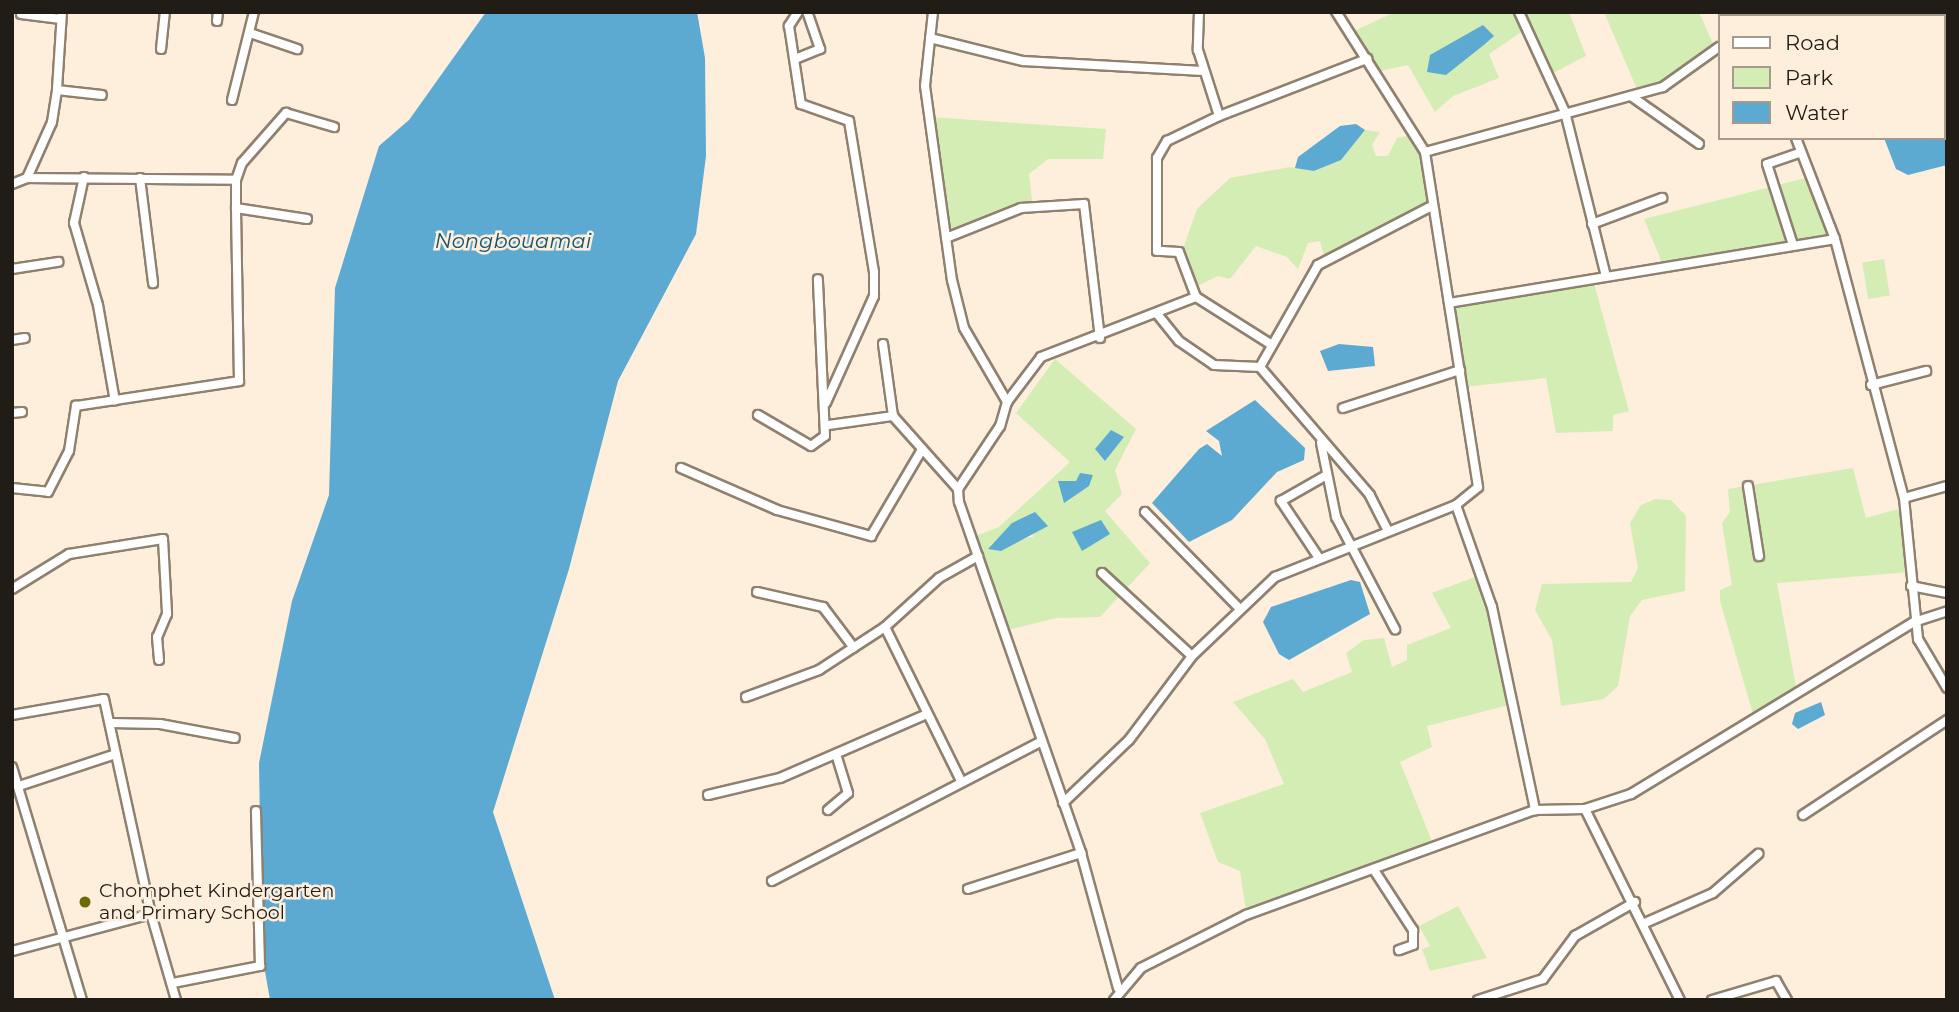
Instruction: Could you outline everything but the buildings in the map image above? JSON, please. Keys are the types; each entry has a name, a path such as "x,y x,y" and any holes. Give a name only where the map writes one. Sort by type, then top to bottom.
{"street":[{"path":"162,49 165,12"},
{"path":"232,100 254,12"},
{"path":"798,12 789,26 801,104 849,121 874,272 874,296 826,403"},
{"path":"795,59 820,49 807,12"},
{"path":"933,12 925,86 946,238 964,328 1007,402"},
{"path":"1199,12 1195,30 1203,71 1219,116"},
{"path":"1063,803 1129,740 1192,656 1240,608 1275,578 1387,529 1455,505 1472,495 1480,480 1430,207 1425,152 1336,12"},
{"path":"1519,12 1565,112 1606,276"},
{"path":"21,14 62,15 52,122 27,177"},
{"path":"250,33 297,49"},
{"path":"930,38 1023,61 1203,71"},
{"path":"1425,152 1663,87 1717,48"},
{"path":"1272,345 1196,297 1179,252 1156,247 1157,158 1167,141 1219,116 1367,59"},
{"path":"57,90 102,95"},
{"path":"1631,96 1699,144"},
{"path":"12,488 48,492 69,451 76,406 239,381 236,180 242,163 286,113 334,127"},
{"path":"1797,140 1835,239 1871,385 1904,498 1914,622 1947,688"},
{"path":"1793,245 1767,164 1801,152"},
{"path":"12,184 27,177 236,180"},
{"path":"84,177 74,220 98,305 115,401"},
{"path":"140,178 153,283"},
{"path":"1592,224 1662,198"},
{"path":"946,238 1021,208 1084,204 1100,338"},
{"path":"1260,366 1318,265 1430,207"},
{"path":"236,208 307,219"},
{"path":"1449,303 1835,239"},
{"path":"12,269 58,262"},
{"path":"758,415 810,446 820,443 829,425 818,279"},
{"path":"958,489 1000,426 1007,402 1031,363 1158,315 1196,297"},
{"path":"1158,315 1179,341 1214,365 1260,366"},
{"path":"12,340 25,338"},
{"path":"883,344 893,416 958,489 978,556 1081,853 1118,988 1114,1000"},
{"path":"1260,366 1321,443 1370,495 1387,529"},
{"path":"1343,408 1460,370"},
{"path":"1871,385 1926,371"},
{"path":"829,425 893,416"},
{"path":"1321,443 1325,476 1336,517 1395,629"},
{"path":"681,468 777,510 866,537 875,534 922,451"},
{"path":"1319,558 1282,501 1325,476"},
{"path":"1748,486 1759,556"},
{"path":"1904,498 1947,486"},
{"path":"1455,505 1492,607 1535,810"},
{"path":"1145,512 1240,608"},
{"path":"12,589 69,554 163,539 167,614 157,637 159,660"},
{"path":"746,697 819,670 885,627 926,588 978,556"},
{"path":"1102,573 1192,656"},
{"path":"1911,586 1947,593"},
{"path":"757,592 823,607 854,648"},
{"path":"1118,988 1196,937 1535,810 1585,809 1631,794 1914,622 1947,611"},
{"path":"885,627 961,781"},
{"path":"12,715 104,699 150,914 176,1000"},
{"path":"708,795 769,782 927,714"},
{"path":"1803,815 1947,720"},
{"path":"111,723 235,738"},
{"path":"772,881 1042,741"},
{"path":"19,786 116,754"},
{"path":"828,810 848,793 836,754"},
{"path":"12,767 82,1000"},
{"path":"1585,809 1635,902 1680,1000"},
{"path":"173,984 260,966 256,811"},
{"path":"968,889 1081,853"},
{"path":"1645,923 1713,893 1758,854"},
{"path":"1374,870 1413,930 1413,945 1399,950"},
{"path":"1478,1000 1543,979 1575,936 1635,902"},
{"path":"12,951 150,914"},
{"path":"1712,1000 1776,981 1787,1000"}],"green space":[{"path":"1395,12 1569,12 1586,56 1545,77 1527,28 1489,54 1499,78 1453,96 1435,112 1408,65 1376,72 1350,33"},
{"path":"1604,12 1699,12 1715,48 1663,87 1639,94"},
{"path":"929,117 1106,129 1103,159 1048,159 1029,174 1033,208 946,238"},
{"path":"1365,130 1380,132 1372,145 1376,156 1388,156 1397,138 1413,135 1419,142 1430,207 1325,260 1320,241 1308,243 1298,269 1287,257 1256,246 1230,279 1218,276 1193,288 1183,249 1197,209 1230,178 1290,167 1315,171 1341,160"},
{"path":"1810,177 1835,239 1665,270 1644,219"},
{"path":"1884,259 1890,296 1868,299 1862,262"},
{"path":"1592,276 1629,411 1613,415 1613,431 1556,433 1546,378 1464,387 1449,303"},
{"path":"1055,359 1136,429 1115,470 1122,494 1105,511 1150,563 1100,617 1056,618 1004,631 971,538 999,527 1070,462 1016,413","holes":["1035,512 1033,537 989,545 1004,537"]},
{"path":"1853,468 1866,518 1905,507 1910,572 1777,583 1796,687 1753,714 1720,601 1720,590 1732,585 1722,523 1730,512 1728,489"},
{"path":"1656,499 1671,500 1686,516 1685,591 1642,600 1630,616 1618,686 1604,699 1561,706 1552,640 1535,610 1542,584 1631,582 1638,568 1630,523 1641,505"},
{"path":"1483,574 1513,704 1427,726 1432,747 1400,762 1433,844 1246,911 1240,871 1218,862 1200,813 1284,784 1265,739 1233,702 1293,679 1303,692 1352,672 1346,653 1364,640 1384,638 1392,667 1407,660 1407,645 1451,628 1432,593"},
{"path":"1458,906 1487,958 1430,971 1422,949 1430,946 1419,926"}],"water":[{"name":"Nongbouamai","path":"486,12 697,12 705,58 706,156 696,234 618,381 569,569 493,812 555,1000 270,1000 262,954 259,763 292,601 329,495 335,288 379,146 409,120"},
{"path":"1483,25 1494,36 1485,44 1446,75 1427,72 1430,55"},
{"path":"1945,94 1947,165 1908,175 1896,169 1885,140 1945,140"},
{"path":"1356,124 1365,130 1341,160 1314,171 1295,168 1298,157 1340,126"},
{"path":"1339,344 1373,347 1375,366 1328,371 1320,351"},
{"path":"1255,400 1305,448 1304,460 1277,472 1232,520 1189,542 1152,503 1199,449 1207,444 1222,456 1219,441 1206,431"},
{"path":"1111,430 1124,437 1105,461 1095,449"},
{"path":"1080,473 1093,475 1089,486 1064,503 1058,481 1076,481"},
{"path":"1035,512 1048,526 1001,551 988,549 1012,523"},
{"path":"1101,520 1110,534 1082,551 1072,532"},
{"path":"1351,580 1360,582 1370,614 1289,660 1279,654 1263,622 1271,607"},
{"path":"1821,702 1825,715 1798,729 1792,724 1795,713"}],"place":[{"name":"Chomphet Kindergarten and Primary School","path":"85,902"}]}
